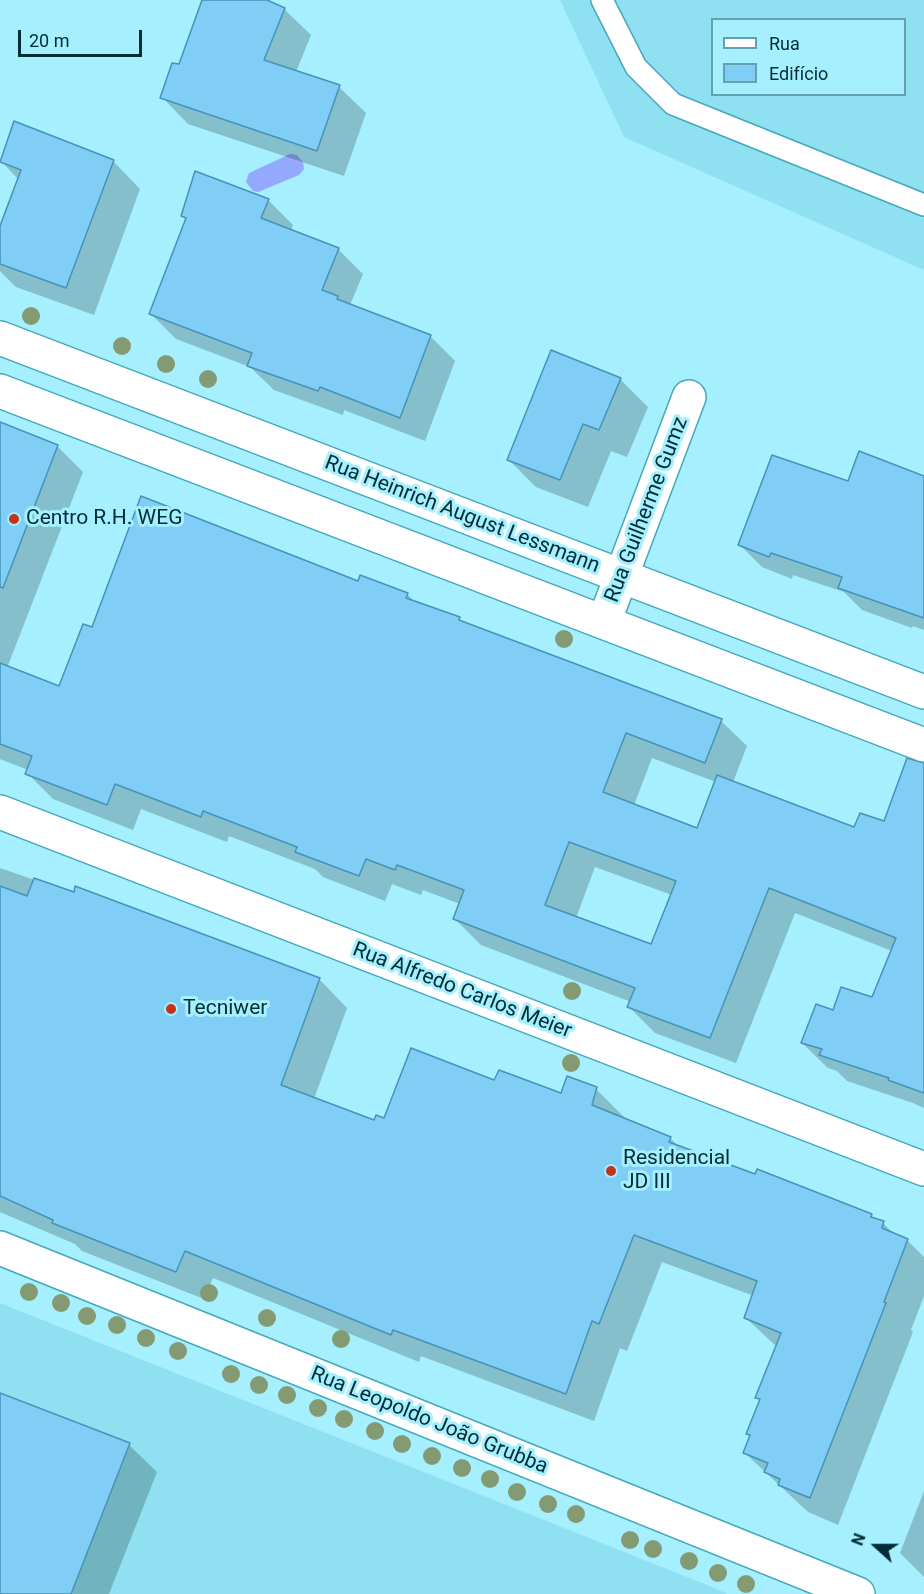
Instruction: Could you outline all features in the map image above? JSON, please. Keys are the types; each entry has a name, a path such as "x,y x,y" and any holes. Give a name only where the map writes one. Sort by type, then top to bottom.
{"street":[{"name":"Rua Heinrich August Lessmann","path":"0,338 924,692"},
{"path":"0,391 924,745"},
{"name":"Rua Guilherme Gumz","path":"604,622 689,397"},
{"name":"Rua Alfredo Carlos Meier","path":"0,812 924,1169"},
{"name":"Rua Leopoldo João Grubba","path":"0,1248 858,1594"}],"lane":[{"path":"602,0 636,67 673,104 924,205"}],"shaded area":[{"path":"560,0 924,0 924,270 624,137"},
{"path":"0,1303 712,1587 728,1594 0,1594"}],"water":[{"path":"290,154 297,155 303,162 304,169 299,175 258,192 253,191 246,182 249,173"}],"building":[{"path":"202,0 267,0 285,8 264,60 340,85 317,151 160,98 172,63 179,64"},
{"path":"14,121 114,160 66,288 0,264 0,226 21,170 0,162"},
{"path":"195,171 269,199 261,218 339,248 322,290 338,296 337,299 431,335 400,418 320,387 318,391 247,366 252,353 149,314 186,218 181,216"},
{"path":"551,350 621,378 599,430 583,424 560,480 507,460"},
{"name":"Centro R.H. WEG","path":"0,422 58,445 3,588 0,587"},
{"path":"859,451 924,476 924,618 838,588 842,577 771,553 769,557 738,545 772,455 848,481"},
{"path":"141,496 358,581 360,575 408,593 406,598 460,617 459,620 722,719 705,763 626,733 603,792 697,828 717,775 854,827 860,813 884,821 907,758 924,763 924,1093 888,1080 889,1078 819,1055 822,1049 801,1043 816,1004 833,1010 841,987 872,997 896,938 769,888 710,1038 627,1007 635,988 453,919 464,890 397,865 395,870 366,859 359,876 295,852 297,847 203,811 201,817 115,784 107,805 25,774 32,756 0,744 0,663 59,686 83,624 92,627","holes":["569,842 676,881 651,944 545,905"]},
{"path":"34,878 74,892 75,886 320,978 281,1085 374,1120 376,1115 384,1118 411,1048 494,1080 499,1070 561,1093 567,1076 597,1087 592,1105 671,1137 669,1142 755,1174 757,1169 872,1214 871,1217 884,1221 882,1228 908,1239 884,1302 886,1303 810,1498 778,1485 780,1479 764,1472 768,1463 743,1453 750,1435 746,1434 760,1399 755,1398 781,1333 744,1318 757,1281 634,1235 599,1324 592,1321 566,1394 393,1330 391,1335 185,1251 176,1272 52,1223 53,1220 0,1196 0,886 27,896"},
{"path":"0,1393 130,1443 71,1594 0,1594"}],"place":[{"name":"Centro R.H. WEG","path":"14,519"},
{"name":"Tecniwer","path":"171,1009"},
{"name":"Residencial JD III","path":"611,1171"}]}
